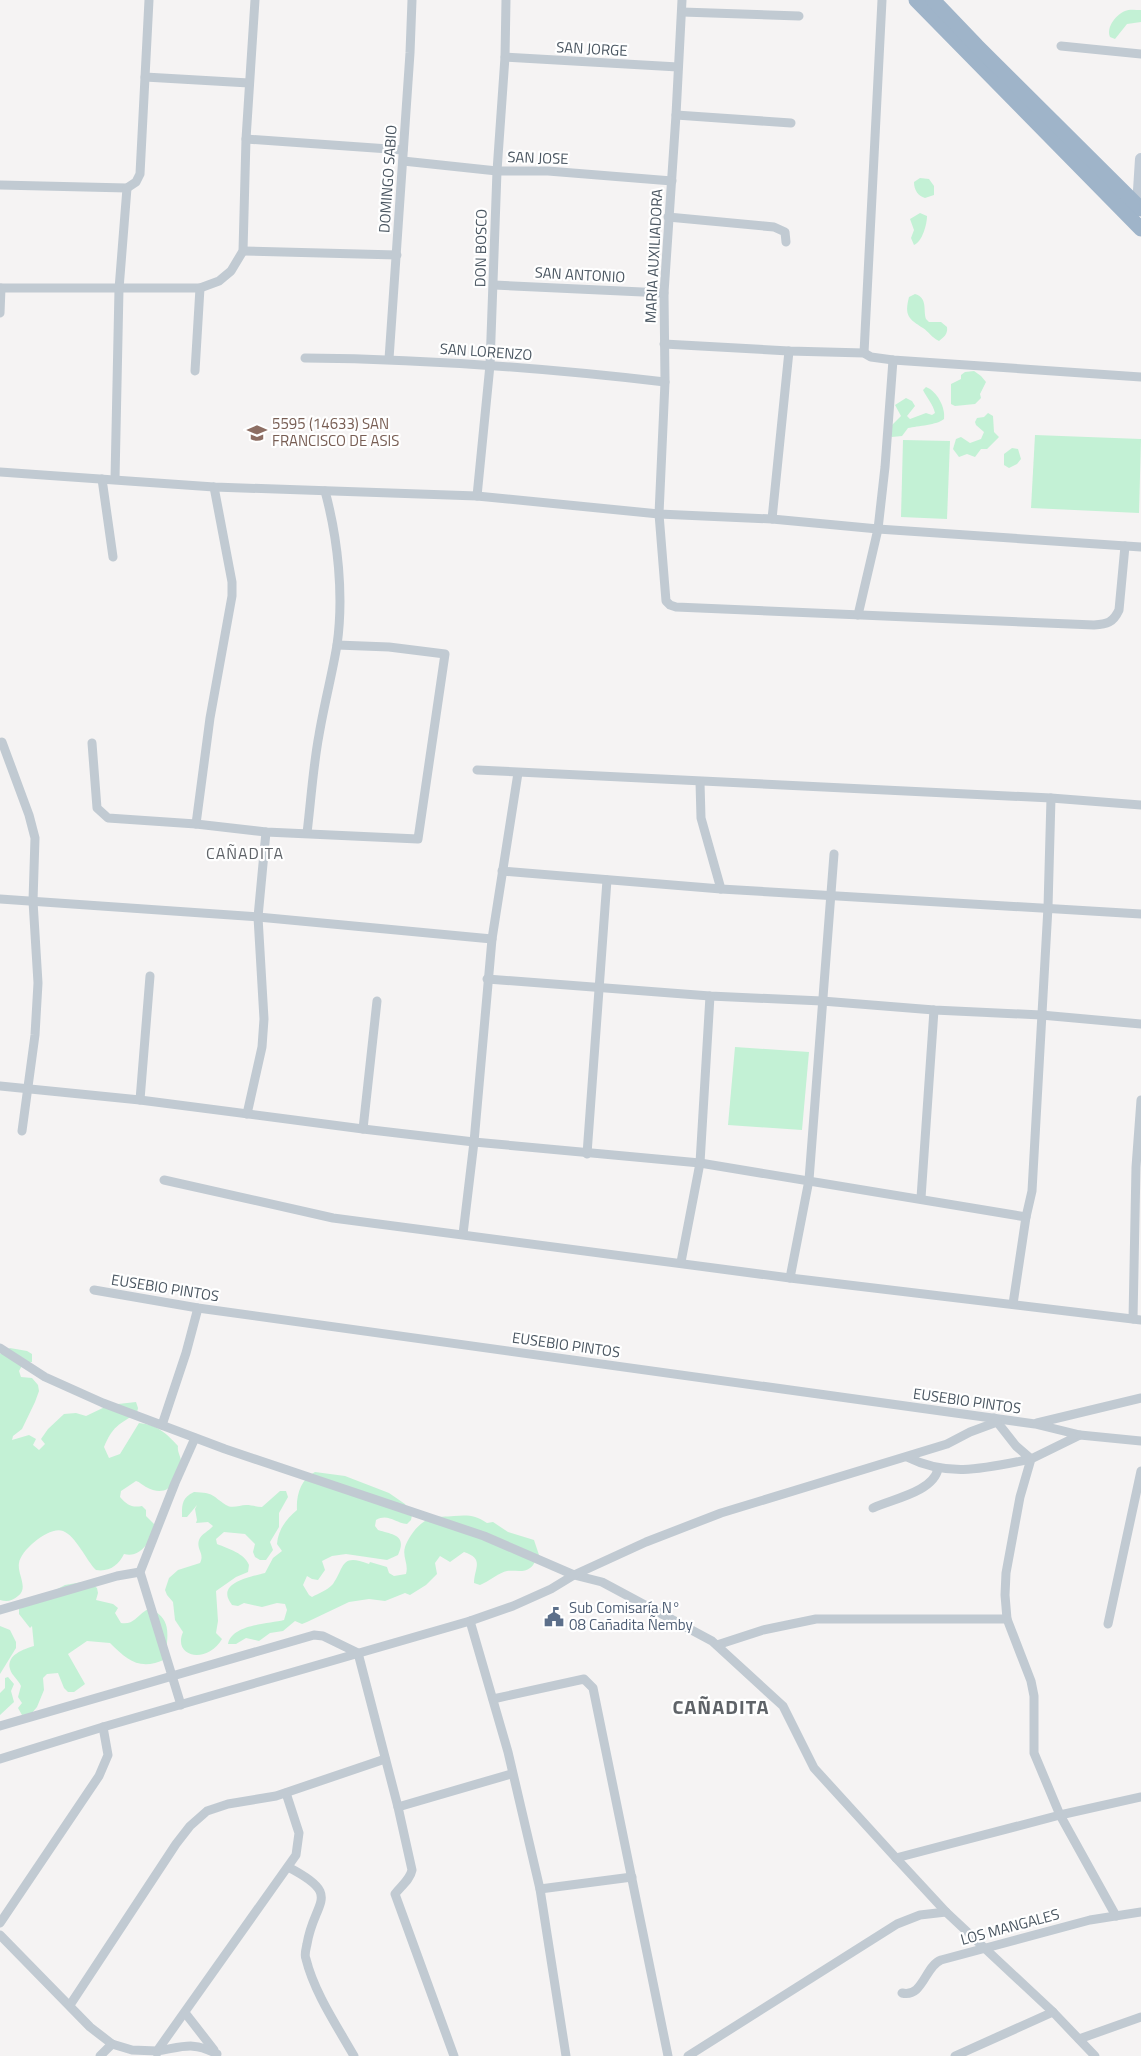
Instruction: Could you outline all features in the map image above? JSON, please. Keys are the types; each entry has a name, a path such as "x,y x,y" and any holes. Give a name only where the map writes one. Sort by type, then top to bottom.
{"highway":[{"path":"916,0 1137,215"},
{"path":"933,0 1137,215"}],"main road":[{"path":"1137,215 1141,159"}],"street":[{"path":"0,185 127,188 136,182 140,174 148,0"},
{"path":"0,313 0,288 200,288 218,281 231,271 243,251 246,139 255,0"},
{"name":"DOMINGO SABIO","path":"390,359 412,0"},
{"name":"DON BOSCO","path":"477,496 490,365 494,285 496,171 506,0"},
{"name":"MARIA AUXILIADORA","path":"682,0 664,293 665,382 658,514 666,601 670,605 858,615"},
{"path":"864,353 882,0"},
{"path":"682,12 799,16"},
{"path":"1061,46 1141,54"},
{"name":"SAN JORGE","path":"504,57 678,67"},
{"path":"145,77 249,83"},
{"path":"676,115 791,123"},
{"path":"246,139 403,150"},
{"name":"SAN JOSE","path":"402,161 496,171 548,171 672,181"},
{"path":"115,479 119,289 127,188"},
{"path":"668,217 781,228 785,232 786,242"},
{"path":"243,251 397,254"},
{"name":"SAN ANTONIO","path":"494,285 664,293"},
{"path":"195,371 200,288"},
{"path":"664,344 864,353 871,357 893,360 1141,377"},
{"path":"772,519 789,351"},
{"name":"SAN LORENZO","path":"305,358 390,359 490,365 571,371 665,382"},
{"path":"893,360 878,529 858,615 1094,625 1108,624 1115,619 1119,610 1125,546"},
{"path":"0,472 214,487 477,496 658,514 772,519 878,529 1141,548"},
{"path":"102,479 113,557"},
{"path":"196,824 210,718 232,596 232,582 214,487"},
{"path":"307,833 318,737 337,645 340,608 337,554 332,515 325,491"},
{"path":"92,743 97,808 108,818 196,824 266,832 418,839 445,654 389,647 337,645"},
{"path":"2,742 34,827 35,838 33,901 38,983 35,1035 22,1131"},
{"path":"477,770 1051,798 1141,805"},
{"path":"462,1234 474,1142 487,979 518,773"},
{"path":"700,782 701,818 722,889"},
{"path":"1013,1304 1026,1216 1032,1191 1048,907 1051,798"},
{"path":"247,1114 262,1047 263,1028 258,917 266,832"},
{"path":"790,1278 810,1180 834,854"},
{"path":"502,871 722,889 831,894 1141,914"},
{"path":"587,1154 607,880"},
{"path":"0,899 258,917 492,939"},
{"path":"140,1100 150,976"},
{"path":"487,979 710,996 1041,1015 1141,1024"},
{"path":"682,1262 700,1163 710,996"},
{"path":"363,1129 377,1001"},
{"path":"921,1198 934,1010"},
{"path":"0,1086 140,1100 474,1142 700,1163 1026,1216"},
{"path":"164,1180 333,1218 682,1262 790,1278 1137,1320 1136,1167 1141,1100"},
{"name":"EUSEBIO PINTOS","path":"94,1290 198,1308 1034,1424 1080,1435"},
{"path":"162,1425 186,1353 198,1308"},
{"path":"0,1348 45,1377 103,1404 195,1438 484,1536 574,1575 602,1582 712,1641 783,1706 814,1768 896,1858 946,1912 1053,2012 1095,2056"},
{"path":"1034,1424 1141,1398"},
{"path":"0,1759 181,1704 470,1621 513,1606 646,1542 721,1513 947,1444 995,1420 1016,1446 1031,1459"},
{"path":"907,1457 938,1469 975,1468 1031,1459 1080,1435 1141,1441"},
{"path":"181,1704 140,1572 195,1438"},
{"path":"1031,1459 1020,1497 1006,1573 1007,1619 1031,1681 1034,1696 1034,1753 1060,1815 1116,1916"},
{"path":"873,1508 923,1487 936,1476 938,1469"},
{"path":"1108,1624 1141,1471"},
{"path":"0,1610 117,1576 140,1572"},
{"path":"717,1645 763,1630 816,1619 1007,1619"},
{"path":"470,1621 493,1699 540,1889 566,2056"},
{"path":"0,1726 314,1635 323,1636 358,1653 398,1807 412,1870 410,1878 396,1894 454,2056"},
{"path":"493,1699 584,1678 590,1682 593,1688 668,2056"},
{"path":"0,1923 99,1776 108,1755 103,1727"},
{"path":"70,2005 176,1844 190,1826 207,1811 228,1804 276,1796 385,1758"},
{"path":"398,1807 512,1774"},
{"path":"157,2054 296,1855 299,1832 286,1793"},
{"path":"896,1858 1060,1815 1141,1797"},
{"path":"288,1867 308,1878 319,1889 322,1901 308,1939 305,1957 322,2000 354,2056"},
{"path":"540,1889 632,1877"},
{"path":"688,2056 908,1919 946,1912"},
{"name":"LOS MANGALES","path":"902,1993 909,1994 914,1992 937,1962 1090,1920 1141,1912"},
{"path":"0,1935 90,2027 112,2044 132,2050 157,2054 193,2045 203,2046 218,2055"},
{"path":"955,2056 1053,2012"},
{"path":"186,2014 218,2055"},
{"path":"1079,2039 1141,2017"},
{"path":"100,2056 112,2044"}],"green space":[{"path":"1127,10 1141,10 1141,22 1127,24 1115,39 1110,37 1109,29 1118,15"},
{"path":"920,178 929,179 934,186 934,195 925,198 918,194 914,182"},
{"path":"920,213 927,216 926,224 922,237 914,245 911,238 914,230 910,219"},
{"path":"915,294 922,298 926,319 929,322 941,322 947,327 944,337 939,341 909,316 907,309 909,297"},
{"path":"974,371 986,382 980,394 981,398 975,404 955,406 951,404 951,384 961,379 961,375 965,372"},
{"path":"926,387 934,392 940,400 944,410 944,419 932,424 908,428 902,436 892,437 889,434 890,427 901,416 895,405 906,398 912,401 915,406 907,416 910,419 926,413 932,415 935,413 923,390"},
{"path":"988,413 993,416 994,432 999,437 987,449 981,449 975,457 967,454 959,457 953,449 956,439 961,437 970,443 981,439 984,432 975,422 977,418 984,417"},
{"path":"1035,435 1141,439 1139,513 1031,508"},
{"path":"903,440 950,441 947,519 901,517"},
{"path":"1012,448 1018,449 1021,459 1017,464 1009,468 1004,465 1004,454"},
{"path":"735,1047 809,1052 802,1130 728,1125"},
{"path":"10,1348 27,1351 32,1354 32,1362 24,1364 19,1371 21,1377 32,1378 38,1385 39,1391 22,1429 13,1436 12,1440 29,1435 36,1439 33,1445 39,1450 45,1444 41,1439 48,1429 64,1414 76,1413 86,1416 109,1405 136,1402 137,1413 117,1427 107,1440 104,1447 109,1458 120,1454 139,1423 157,1428 170,1437 178,1446 181,1462 175,1482 166,1490 153,1490 136,1481 121,1491 120,1497 127,1504 135,1507 142,1506 146,1510 146,1516 154,1524 149,1541 141,1551 136,1554 124,1554 116,1565 109,1569 96,1570 77,1543 68,1534 57,1530 50,1532 36,1540 21,1558 19,1567 23,1589 14,1599 5,1601 0,1600 0,1354"},
{"path":"315,1472 345,1476 389,1493 405,1504 412,1515 411,1520 407,1524 388,1518 376,1520 375,1526 378,1530 394,1535 400,1540 398,1555 387,1560 346,1554 332,1556 322,1561 325,1570 318,1580 307,1576 303,1585 312,1597 333,1584 342,1567 348,1561 360,1561 369,1564 370,1562 387,1567 389,1573 394,1576 406,1574 405,1547 419,1526 434,1517 467,1516 479,1518 487,1523 493,1522 508,1532 534,1540 539,1555 528,1570 504,1572 480,1585 474,1583 477,1565 474,1558 470,1555 464,1552 450,1562 440,1556 435,1563 437,1574 426,1585 410,1595 405,1593 385,1601 369,1599 349,1602 302,1624 295,1621 283,1631 270,1633 259,1641 246,1638 236,1644 228,1644 236,1632 252,1626 284,1620 287,1610 285,1604 277,1603 262,1607 244,1603 238,1606 232,1605 227,1592 234,1583 240,1580 265,1573 273,1558 282,1551 277,1544 281,1529 289,1517 297,1510 300,1488 306,1479"},
{"path":"280,1491 286,1491 288,1497 279,1513 279,1527 270,1542 273,1550 266,1560 260,1560 255,1557 253,1552 255,1544 245,1534 224,1532 216,1539 217,1544 244,1557 249,1565 248,1572 236,1577 216,1591 218,1621 216,1633 222,1639 216,1647 201,1655 193,1655 187,1652 182,1648 183,1632 175,1620 173,1602 165,1590 169,1578 178,1570 200,1563 202,1557 198,1543 199,1540 213,1526 208,1522 196,1523 195,1509 197,1505 187,1517 182,1517 184,1500 194,1492 201,1492 212,1495 228,1506 246,1505 262,1507"},
{"path":"88,1581 97,1588 96,1600 113,1604 118,1608 115,1613 121,1623 129,1623 149,1610 155,1611 161,1616 167,1627 166,1659 142,1664 129,1659 110,1643 87,1641 68,1654 85,1684 74,1692 68,1692 64,1688 58,1673 47,1674 43,1678 44,1690 37,1707 31,1714 22,1715 18,1708 22,1703 18,1697 21,1686 11,1671 9,1664 17,1653 34,1646 32,1626 30,1628 19,1614 19,1609 65,1585"},
{"path":"0,1626 10,1630 16,1642 16,1648 0,1674"},
{"path":"8,1677 14,1684 11,1691 14,1702 0,1715 0,1693 5,1688 5,1678"}],"place":[{"name":"5595 (14633) SAN FRANCISCO DE ASIS","path":"257,433"},
{"name":"Sub Comisaría N° 08 Cañadita Ñemby","path":"554,1617"}],"district":[{"name":"CAÑADITA","path":"245,853"},
{"name":"CAÑADITA","path":"721,1707"}]}
